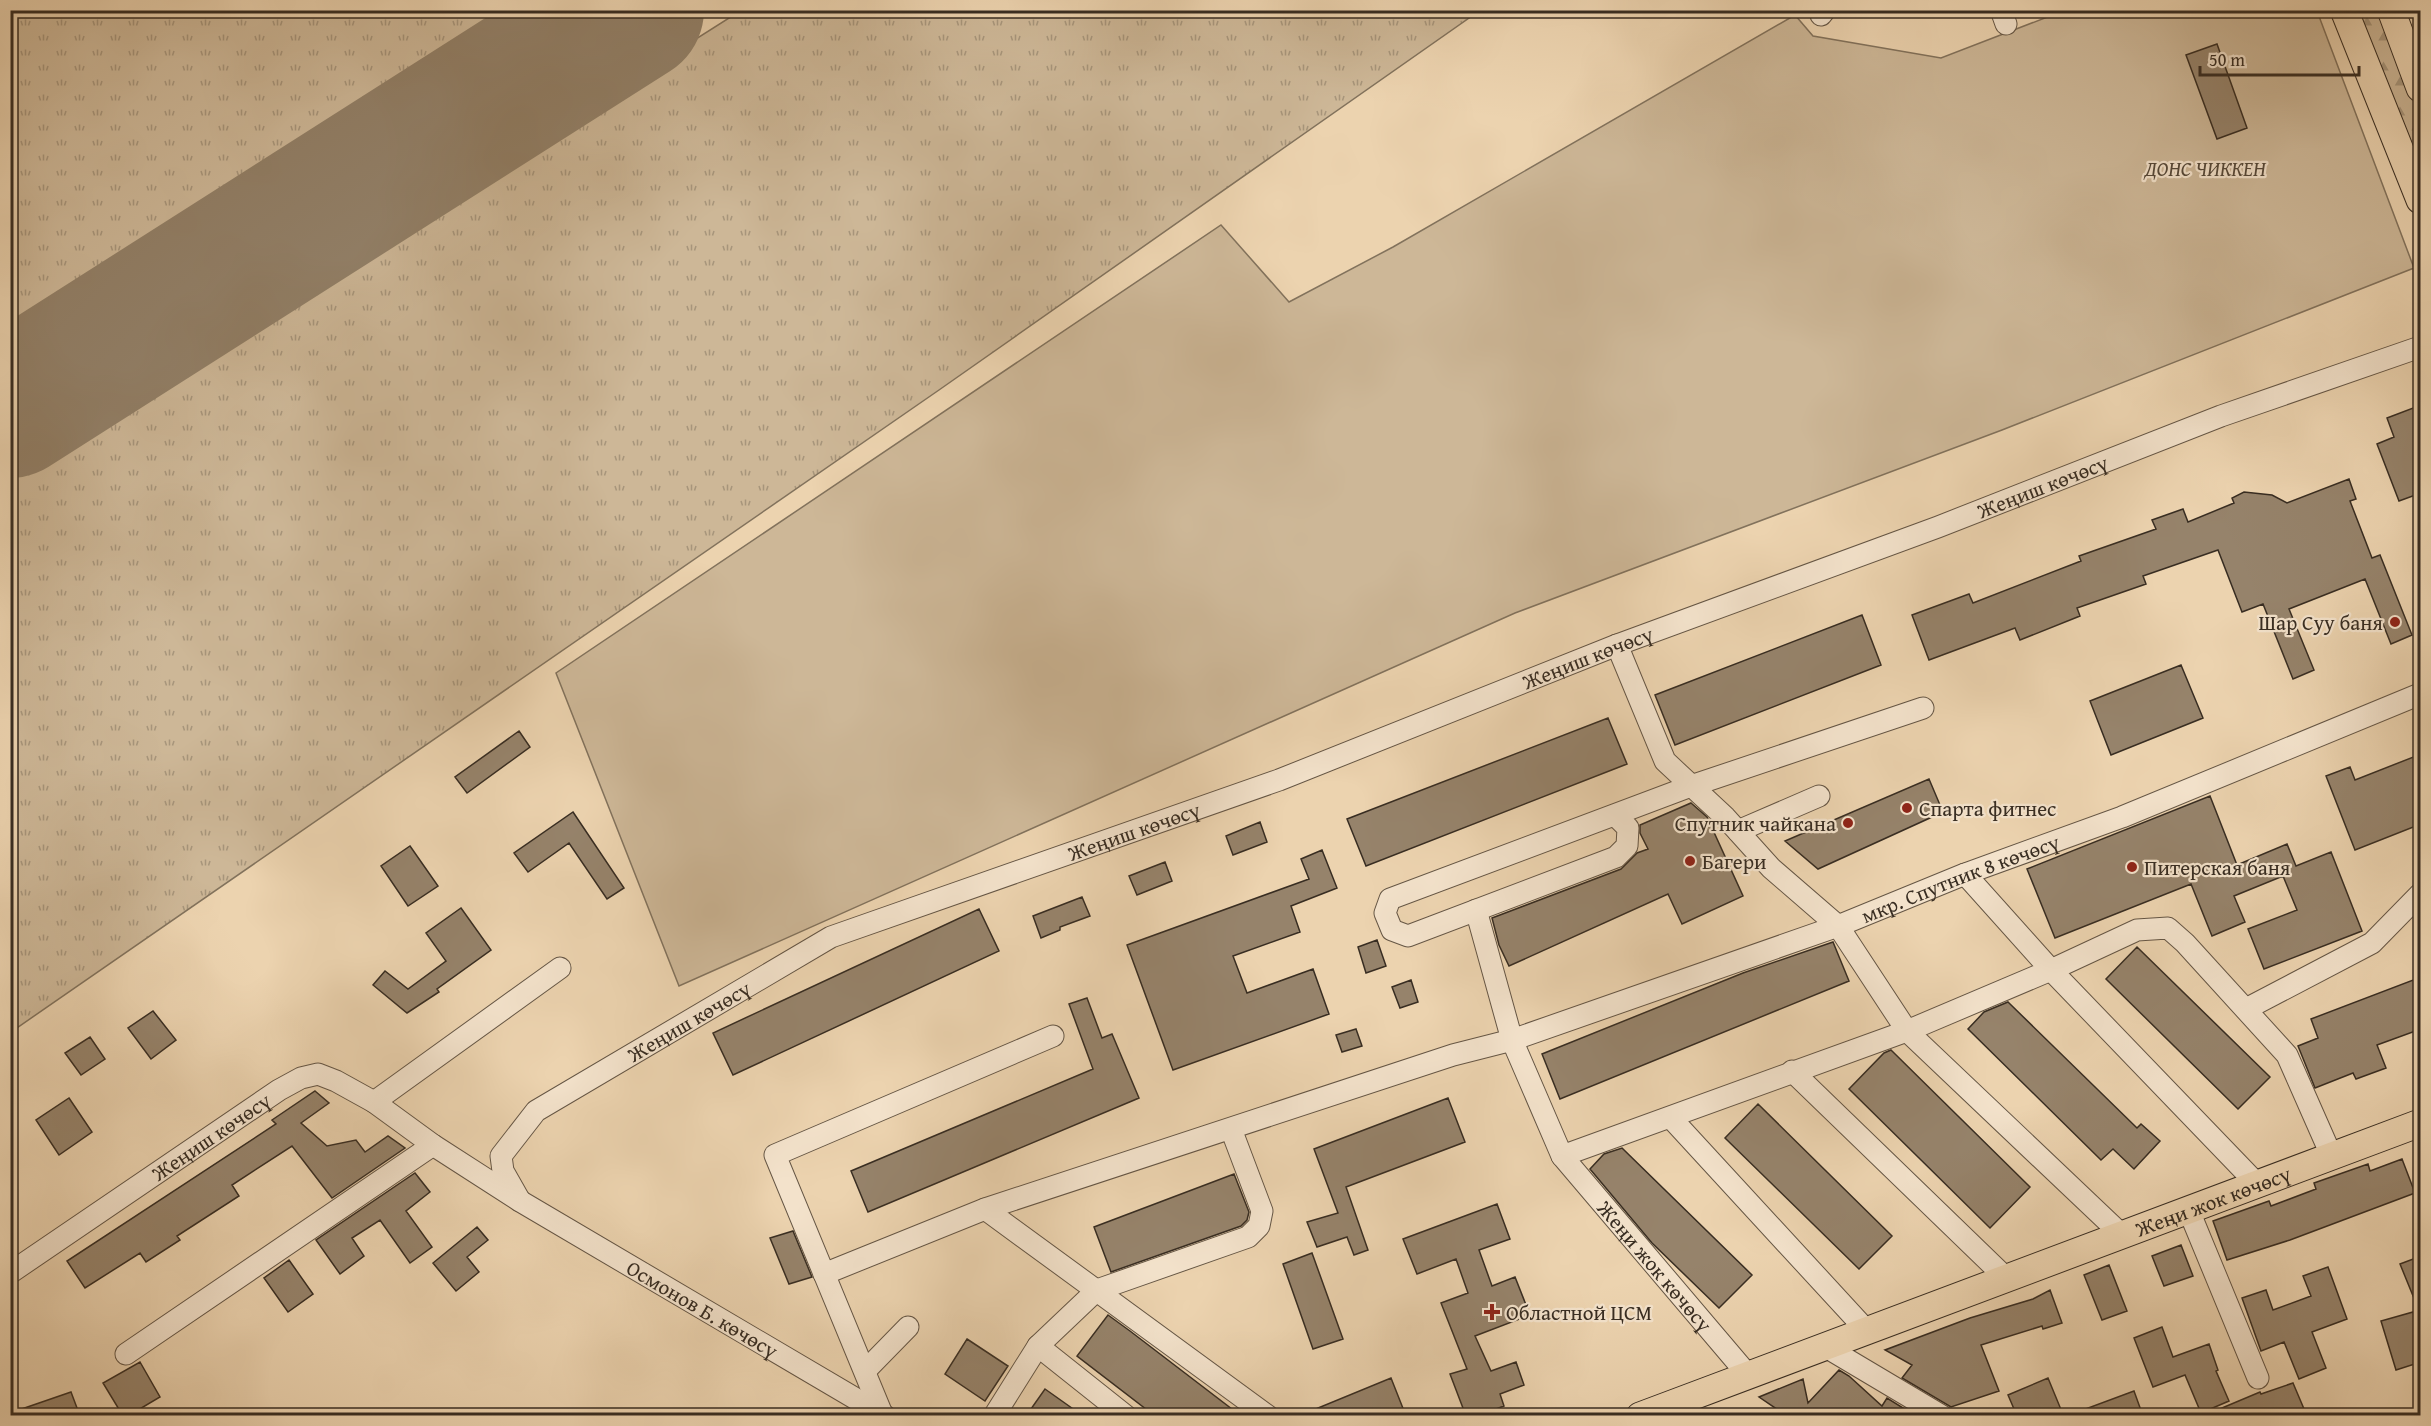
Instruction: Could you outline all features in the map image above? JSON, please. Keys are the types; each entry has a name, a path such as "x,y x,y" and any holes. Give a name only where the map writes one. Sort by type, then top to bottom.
{"main road":[{"path":"2344,10 2421,200"},
{"path":"2391,10 2421,88"},
{"name":"Жеңи жок көчөсү","path":"1640,1416 2421,1123"}],"street":[{"name":"Жеңиш көчөсү","path":"520,1201 503,1171 501,1156 536,1111 831,937 1279,780 1617,645 1927,531 2221,416 2421,347"},
{"name":"мкр. Спутник 8 көчөсү","path":"1617,645 1665,761 1738,831 1771,868 1838,926 1965,874 2122,817 2421,694"},
{"path":"1615,815 1628,828 1627,846 1616,857 1408,936 1392,930 1385,914 1390,899 1691,786 1923,708"},
{"path":"1738,831 1819,796"},
{"path":"1965,874 2050,970 2258,1185"},
{"path":"2246,1009 2372,943 2421,894"},
{"name":"Жеңи жок көчөсү","path":"1476,910 1512,1040 1562,1156 1748,1375"},
{"path":"824,1274 985,1209 1453,1055 1512,1040 1838,926 1907,1031 2123,1236"},
{"path":"1562,1156 1907,1031 2137,930 2168,928 2185,943 2287,1055 2332,1157"},
{"path":"374,1102 560,968"},
{"path":"884,1415 775,1155 1053,1036"},
{"path":"1792,1071 2007,1280"},
{"name":"Жеңиш көчөсү","path":"10,1273 279,1090 301,1078 318,1074 374,1102 433,1145 520,1201"},
{"path":"1671,1118 1868,1332"},
{"path":"994,1416 1038,1346 1097,1290 1248,1237 1259,1226 1262,1211 1231,1129"},
{"path":"126,1354 433,1145"},
{"name":"Осмонов Б. көчөсү","path":"520,1201 884,1415"},
{"path":"985,1209 1268,1416"},
{"path":"2189,1211 2258,1378"},
{"path":"865,1371 908,1327"},
{"path":"1038,1346 1126,1416"},
{"path":"1826,1347 1942,1416"}],"green space":[{"path":"11,10 525,10 525,11 11,338"},
{"path":"740,11 1479,11 939,390 11,1032 11,473"},
{"path":"2063,11 2317,11 2414,268 2002,430 1515,613 679,986 556,673 1221,225 1289,302 1393,247 1795,15 1813,36 1941,58"},
{"path":"2358,11 2380,11 2420,118 2420,176"}],"building":[{"name":"ДОНС ЧИККЕН","path":"2217,44 2247,128 2217,139 2186,55"},
{"path":"2421,405 2421,493 2399,501 2377,444 2394,437 2387,418"},
{"path":"2349,479 2356,499 2350,501 2372,558 2380,555 2412,635 2391,644 2365,579 2289,609 2314,670 2293,679 2263,604 2242,612 2218,550 2143,576 2146,584 2077,608 2080,616 2020,640 2015,628 1929,660 1912,615 1969,594 1973,603 2081,561 2079,556 2156,529 2152,520 2183,509 2188,522 2234,503 2232,498 2244,492 2272,495 2287,503"},
{"path":"1862,615 1881,665 1675,745 1655,695"},
{"path":"2181,665 2203,718 2111,755 2090,701"},
{"path":"1608,718 1627,764 1366,866 1347,819"},
{"path":"519,731 530,747 467,793 455,777"},
{"path":"2421,754 2421,824 2355,850 2326,776 2350,767 2355,780"},
{"path":"1929,779 1943,812 1818,869 1785,841"},
{"path":"2210,796 2237,865 2287,844 2296,866 2331,852 2362,931 2264,969 2248,929 2297,910 2283,876 2234,896 2245,922 2212,936 2191,884 2055,938 2027,869"},
{"path":"1691,803 1707,817 1743,896 1682,924 1668,894 1509,966 1499,945 1492,918 1621,869 1637,853 1648,849 1640,833 1640,825"},
{"path":"573,812 624,888 607,899 569,843 528,872 514,853"},
{"path":"1260,822 1267,842 1233,855 1226,836"},
{"path":"410,846 438,886 408,906 381,866"},
{"path":"1322,850 1337,888 1291,906 1300,932 1233,956 1247,993 1313,969 1329,1014 1173,1070 1127,945 1309,879 1301,859"},
{"path":"1165,862 1172,881 1137,895 1129,876"},
{"path":"1082,897 1090,916 1060,927 1060,930 1041,938 1033,916"},
{"path":"461,908 491,950 437,989 439,992 407,1013 373,985 385,971 408,989 446,961 426,933"},
{"path":"979,909 999,951 733,1075 713,1033"},
{"path":"1377,940 1386,966 1366,973 1358,947"},
{"path":"1833,942 1849,981 1560,1099 1542,1054 1743,973"},
{"path":"2137,947 2270,1077 2238,1109 2106,979"},
{"path":"2421,977 2421,1029 2377,1045 2386,1068 2356,1079 2353,1073 2315,1088 2298,1046 2318,1038 2311,1019"},
{"path":"1411,980 1418,1002 1400,1008 1392,987"},
{"path":"1087,998 1102,1038 1112,1034 1139,1098 868,1212 851,1171 1093,1069 1069,1004"},
{"path":"2008,1002 2137,1128 2141,1124 2160,1141 2134,1169 2113,1149 2101,1160 1968,1029 1984,1012"},
{"path":"153,1011 176,1040 151,1059 128,1028"},
{"path":"1356,1029 1362,1046 1342,1052 1336,1035"},
{"path":"90,1037 105,1059 81,1075 65,1053"},
{"path":"1891,1050 2030,1187 1990,1228 1849,1089 1884,1053"},
{"path":"315,1091 329,1103 301,1123 327,1146 356,1140 365,1152 388,1136 405,1148 332,1198 292,1146 232,1185 239,1196 177,1236 180,1240 146,1262 140,1253 85,1288 67,1261 276,1124 272,1120"},
{"path":"69,1098 92,1132 59,1155 36,1120"},
{"path":"1448,1098 1465,1142 1346,1187 1368,1250 1354,1255 1347,1237 1317,1247 1307,1222 1338,1213 1314,1149"},
{"path":"1758,1104 1892,1236 1859,1269 1725,1138"},
{"path":"1622,1148 1752,1275 1719,1308 1652,1243 1590,1169 1604,1154"},
{"path":"2402,1159 2415,1193 2290,1240 2227,1260 2213,1221 2269,1201 2271,1206 2316,1189 2314,1183 2368,1164 2370,1171"},
{"path":"415,1173 430,1192 406,1211 432,1247 410,1263 380,1220 352,1238 364,1256 340,1274 316,1240"},
{"path":"1234,1174 1249,1212 1247,1220 1241,1226 1111,1272 1094,1227"},
{"path":"1497,1204 1510,1239 1479,1250 1492,1286 1515,1277 1530,1315 1475,1336 1491,1371 1516,1362 1524,1385 1500,1394 1504,1406 1477,1416 1466,1416 1450,1374 1467,1369 1441,1303 1468,1293 1456,1259 1417,1274 1403,1239"},
{"path":"477,1227 488,1240 467,1257 479,1272 456,1291 433,1263"},
{"path":"793,1231 812,1277 789,1284 770,1238"},
{"path":"2181,1245 2193,1276 2164,1286 2152,1256"},
{"path":"1312,1253 1343,1339 1313,1349 1283,1264"},
{"path":"2421,1256 2421,1313 2420,1313 2400,1264"},
{"path":"289,1260 313,1294 288,1312 264,1278"},
{"path":"2109,1265 2127,1311 2102,1320 2084,1275"},
{"path":"2328,1267 2347,1319 2312,1332 2326,1368 2299,1379 2284,1342 2261,1351 2242,1298 2266,1290 2273,1310 2311,1296 2303,1276"},
{"path":"2050,1290 2062,1323 2043,1329 2042,1326 1981,1345 1999,1391 1951,1407 1902,1378 1912,1365 1885,1350 1970,1318 2033,1299"},
{"path":"2413,1312 2421,1334 2421,1362 2396,1370 2381,1321"},
{"path":"1108,1315 1241,1416 1155,1416 1077,1356"},
{"path":"2162,1327 2173,1357 2209,1344 2218,1370 2216,1371 2229,1401 2201,1413 2185,1375 2153,1387 2134,1338"},
{"path":"967,1339 1008,1366 985,1401 945,1374"},
{"path":"140,1362 160,1397 128,1416 123,1416 103,1383"},
{"path":"1839,1370 1849,1376 1882,1406 1887,1398 1916,1416 1787,1416 1759,1397 1803,1379 1808,1403"},
{"path":"1391,1378 1406,1416 1301,1416 1301,1415"},
{"path":"2048,1378 2062,1412 2052,1416 2017,1416 2008,1395"},
{"path":"2293,1383 2307,1416 2203,1416 2260,1392 2261,1394"},
{"path":"1045,1389 1083,1416 1026,1416"},
{"path":"2134,1391 2143,1416 2072,1416 2072,1414"},
{"path":"71,1392 80,1416 11,1416 10,1413"}],"runway":[{"path":"10,406 632,10"}],"place":[{"name":"Шар Суу баня","path":"2395,622"},
{"name":"Спарта фитнес","path":"1907,808"},
{"name":"Спутник чайкана","path":"1848,823"},
{"name":"Багери","path":"1690,861"},
{"name":"Питерская баня","path":"2132,867"},
{"name":"Областной ЦСМ","path":"1492,1312"}]}
